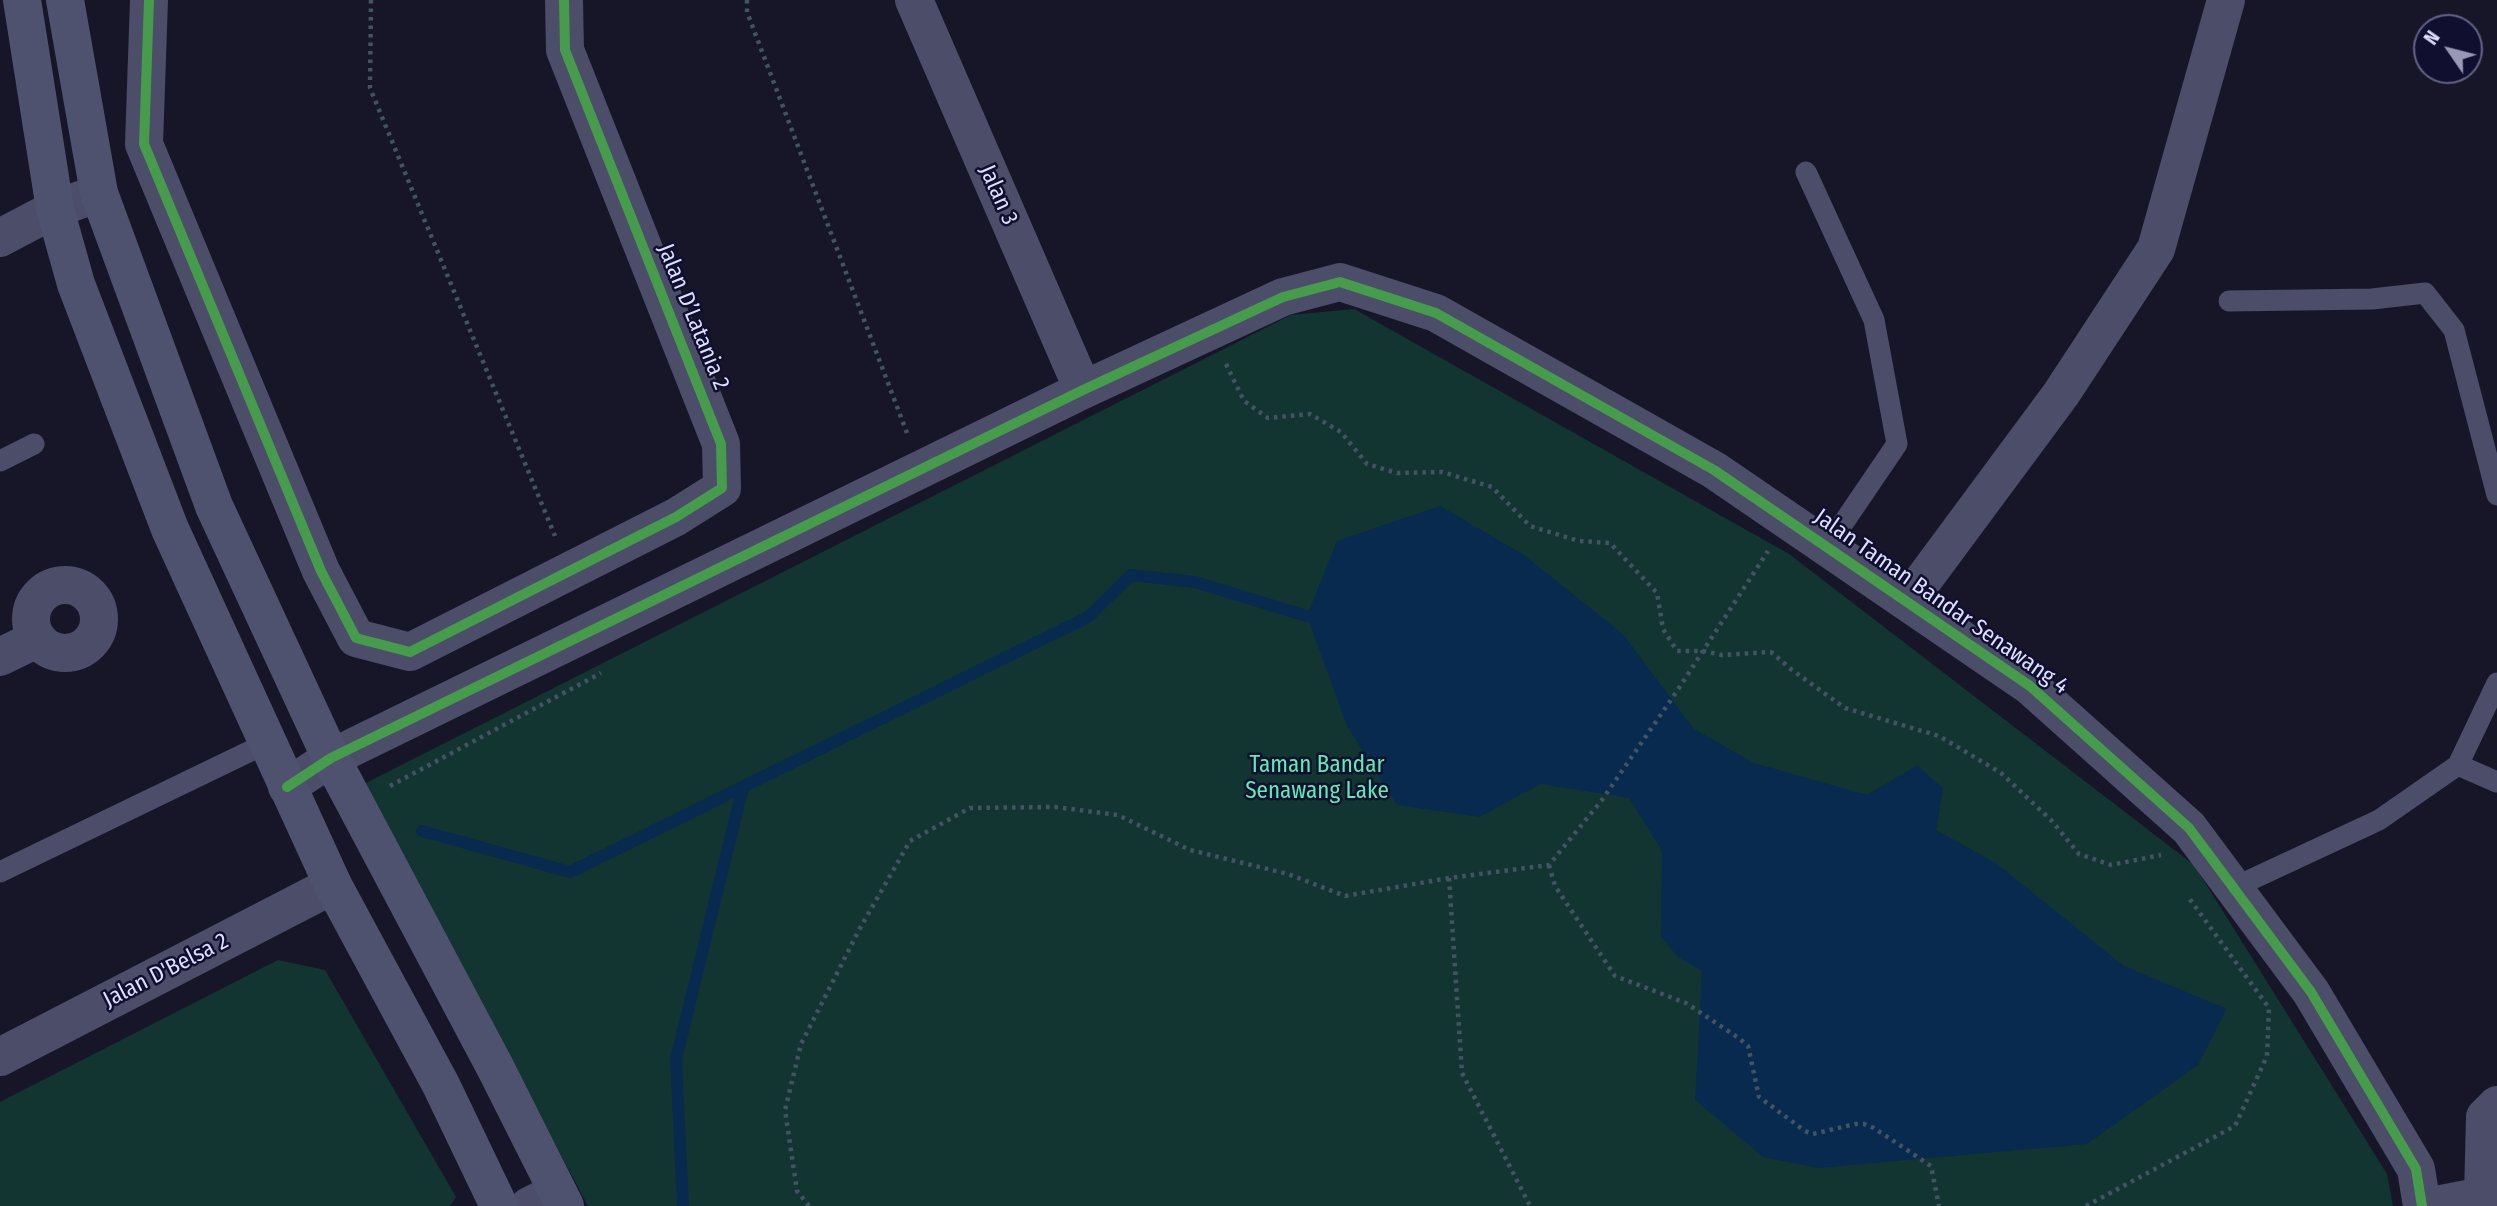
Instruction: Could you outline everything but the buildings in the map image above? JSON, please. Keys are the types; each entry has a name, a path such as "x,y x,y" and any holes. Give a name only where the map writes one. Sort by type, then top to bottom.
{"street":[{"path":"22,0 55,209 76,284 170,529 333,885 441,1085 499,1206"},
{"path":"65,0 99,193 214,506 331,758 495,1067 551,1201"},
{"path":"149,0 144,144 321,571 356,638 410,652 570,572"},
{"name":"Jalan D’Latania 2","path":"564,0 565,50 721,444 722,488 676,517 570,572"},
{"name":"Jalan 3","path":"914,0 1083,390"},
{"path":"1907,602 2061,394 2156,249 2226,0"},
{"path":"0,238 55,209 99,193"},
{"name":"Jalan Taman Bandar Senawang 4","path":"287,788 331,758 1083,390 1283,297 1340,282 1436,313 1714,470 2030,687 2189,828 2204,847 2311,992 2416,1169 2423,1206"},
{"path":"0,657 37,639"},
{"name":"Jalan D'Belsa 2","path":"0,1057 333,885"},
{"path":"2431,1206 2483,1201 2485,1117 2497,1105"}],"lane":[{"path":"1806,172 1874,320 1897,443 1827,547"},
{"path":"2229,301 2372,299 2425,293 2454,330 2497,495"},
{"path":"0,460 34,444"},
{"path":"2233,888 2379,820 2458,765 2497,683"},
{"path":"0,872 269,742"},
{"path":"2458,765 2497,782"}],"path":[{"path":"370,0 370,88 570,572"},
{"path":"747,0 747,12 907,433"},
{"path":"1210,331 1244,401 1268,418 1310,414 1341,432 1367,464 1397,473 1442,472 1492,487 1530,526 1579,541 1610,543 1657,593 1663,629 1677,651 1703,651 1722,655 1771,652 1845,708 1939,736 2001,773 2051,820 2078,854 2111,865 2204,847"},
{"path":"809,1206 797,1191 785,1110 801,1044 859,930 910,841 970,808 1055,807 1118,815 1190,850 1288,874 1345,896 1449,878 1549,865 1602,800 1675,694 1788,520"},
{"path":"387,787 607,669"},
{"path":"1549,865 1555,886 1615,976 1686,1003 1748,1046 1759,1097 1805,1131 1813,1134 1864,1124 1931,1166 1940,1206"},
{"path":"1449,878 1462,1073 1530,1206"},
{"path":"2086,1206 2235,1126 2266,1056 2269,1008 2193,905 2188,894"}],"green space":[{"name":"Taman Bandar Senawang Lake","path":"1354,309 1789,554 2194,865 2387,1174 2393,1206 588,1206 364,784 1291,315"},
{"path":"278,960 325,970 456,1197 450,1206 0,1206 0,1102"}],"water":[{"path":"1440,506 1524,555 1623,634 1694,729 1754,763 1867,795 1917,765 1943,788 1936,830 1996,863 2124,966 2227,1009 2198,1065 2087,1144 1818,1168 1763,1157 1695,1100 1702,971 1678,957 1661,937 1662,851 1629,798 1541,784 1479,817 1397,805 1347,726 1307,616 1337,541"}],"waterway":[{"path":"422,831 570,872 1088,617 1131,575 1195,582 1307,616"},
{"path":"683,1206 676,1059 743,787"}],"cycle path":[{"path":"149,0 144,144 321,571 356,638 410,652 676,517 722,488 721,444 565,50 564,0"},
{"path":"287,787 331,758 1083,390 1283,297 1340,282 1436,313 1714,470 2030,686 2189,828 2311,992 2416,1169 2422,1206"}]}
